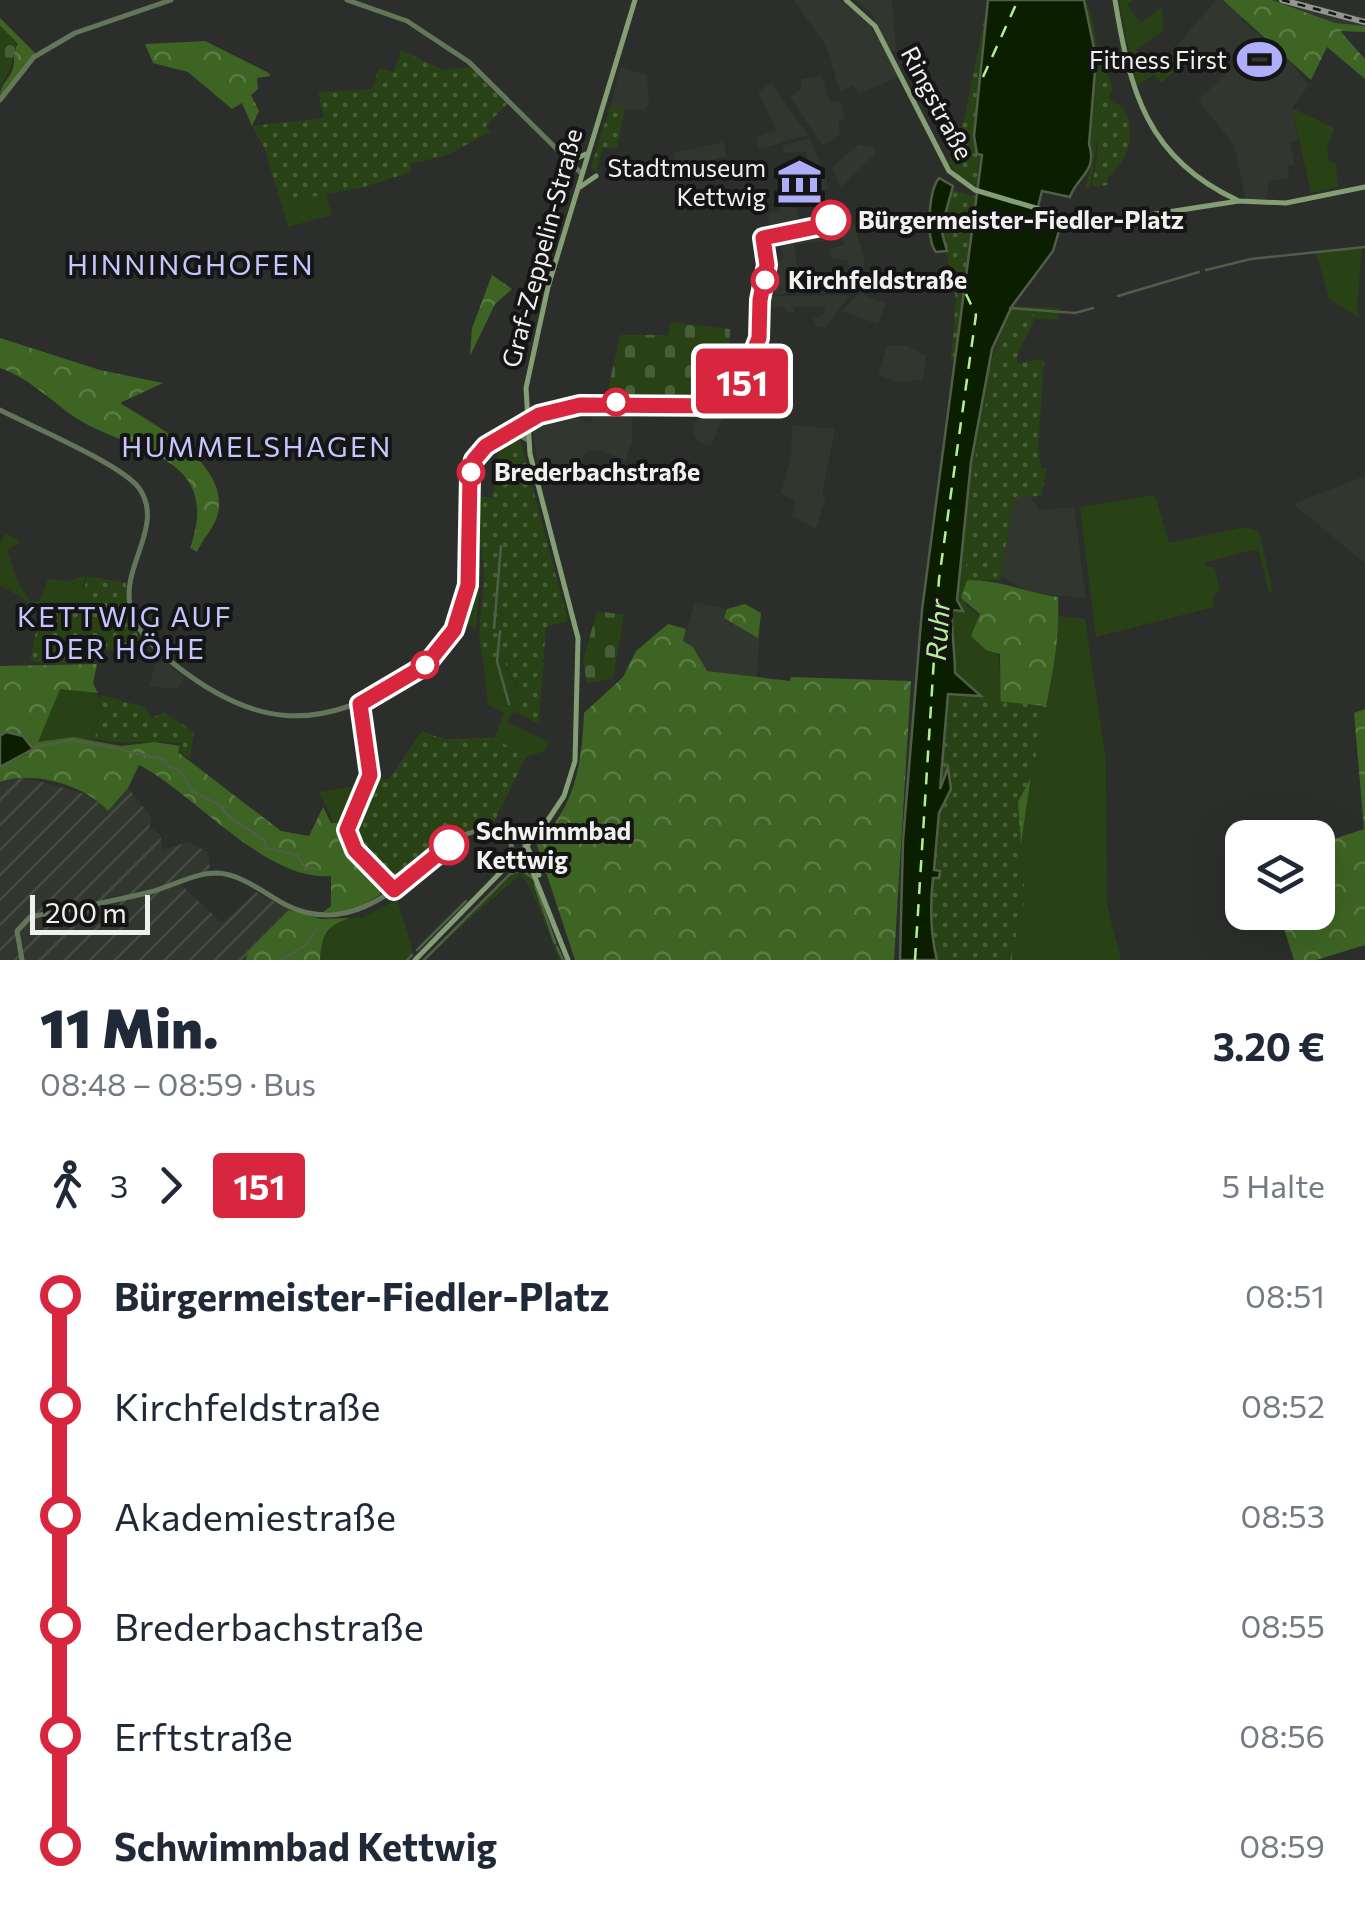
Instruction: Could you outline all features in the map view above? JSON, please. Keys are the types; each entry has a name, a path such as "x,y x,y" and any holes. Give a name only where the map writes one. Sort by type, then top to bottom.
{"main road":[{"name":"Graf-Zeppelin-Straße","path":"414,960 540,832 564,796 575,761 579,648 528,440 530,354 635,0"},
{"name":"Ringstraße","path":"846,0 871,20 949,171 971,189 1076,220 1117,221 1240,201 1280,204 1365,187"},
{"path":"1115,0 1132,93 1171,152 1210,186 1240,201"},
{"path":"567,162 588,152"},
{"path":"577,189 596,176"},
{"path":"1210,186 1215,205"},
{"path":"525,848 540,880"},
{"path":"525,848 568,960"},
{"path":"511,863 534,870"}],"street":[{"path":"0,100 34,58 74,32 171,0"},
{"path":"347,0 406,22 469,62 582,173"},
{"path":"0,410 120,472 140,489 148,522 131,575 130,604 145,637 168,659 223,698 276,716 323,715 360,704 426,665 454,630 468,585 473,464 481,450 526,423"},
{"path":"511,433 528,440"},
{"path":"360,704 370,775 348,833 355,850 394,890"},
{"path":"22,960 18,931 30,917 151,892 200,875 227,874 290,907 322,916 354,913 394,890 460,837 484,829 518,836 540,832"},
{"path":"509,834 525,848"},
{"path":"509,834 511,863"},
{"path":"518,836 525,848"}],"shaded area":[{"path":"794,0 838,0 853,7 866,18 899,77 858,94 853,86 840,91 826,46"},
{"path":"855,0 892,0 896,50 890,53 871,13"},
{"path":"1216,0 1223,0 1243,16 1241,20 1286,56 1309,85 1292,108 1298,140 1290,142 1295,164 1287,166 1290,178 1269,182 1266,202 1246,200 1234,145 1198,100 1231,69 1234,71 1230,55 1218,55 1199,72 1176,47"},
{"path":"1272,0 1294,0 1365,17 1365,26 1335,23"},
{"path":"621,67 647,75 649,103 644,111 610,107"},
{"path":"822,76 830,102 840,101 845,120 839,121 840,134 823,146 790,97 800,90 802,79"},
{"path":"771,83 808,135 759,149 756,137 776,130 758,92"},
{"path":"810,138 829,188 808,193 806,187 818,183 814,170 807,171 807,152 784,153 782,146"},
{"path":"723,142 727,156 678,169 674,153"},
{"path":"859,144 875,148 876,153 840,188 832,167"},
{"path":"792,185 800,228 772,234 767,214 780,210 780,188"},
{"path":"854,224 865,260 862,279 854,292 770,294 769,276 777,275 771,274 771,263 783,260 779,239","holes":["843,238 844,245 830,249 832,259 849,261 849,280 785,280 786,274 798,274 794,245"]},
{"path":"868,269 874,270 871,287 863,295 886,303 878,324 841,311 860,293"},
{"path":"763,296 849,296 825,328 816,326 813,318 822,315 826,307 794,307 794,313 786,312 785,307 763,308"},
{"path":"887,346 907,346 926,356 923,380 899,382 878,375"},
{"path":"632,405 632,440 626,460 588,451 576,468 537,460 533,431 538,425 579,409 581,420 591,423 593,416 588,407"},
{"path":"699,408 726,410 711,446 699,442 693,432"},
{"path":"792,425 835,429 822,494 826,497 816,529 792,517 795,501 781,493 791,457"},
{"path":"1365,476 1365,563 1293,504"},
{"path":"1014,496 1030,496 1039,510 1074,507 1086,598 1034,594 1000,576"},
{"path":"695,602 727,609 745,604 761,613 757,678 706,671 693,647 683,641"},
{"path":"164,661 185,679 177,689 149,686 155,664"},
{"path":"17,775 96,797 108,811 128,788 152,818 149,828 160,834 163,850 188,842 208,852 210,870 177,881 222,923 256,892 289,910 246,960 0,960 0,782"}],"green space":[{"path":"988,0 974,136 979,154 977,186 960,177 948,162 965,116"},
{"path":"1084,0 1096,35 1099,91 1093,172 1089,189 1085,188 1093,158 1089,144 1096,58"},
{"path":"1119,0 1133,0 1127,5 1141,23 1162,7 1164,30 1136,50 1149,69 1176,49 1187,60 1161,83 1154,75 1136,86"},
{"path":"1223,0 1272,0 1335,23 1365,26 1365,32 1340,31 1365,59 1365,79 1327,47 1311,80"},
{"path":"0,18 36,54 0,98 18,44 0,26"},
{"path":"0,26 18,44 0,86"},
{"path":"205,41 269,73 270,76 257,78 258,89 251,95 259,111 252,126 242,103 232,109 188,72 153,63 145,44"},
{"path":"1099,47 1113,90 1109,97 1125,111 1130,139 1125,157 1107,178 1108,185 1096,187 1092,185 1097,156"},
{"path":"401,50 443,70 470,67 507,104 486,126 491,132 447,155 410,164 411,172 364,187 281,203 264,147 252,126 324,118 318,92 372,89 379,68 394,72"},
{"path":"610,107 625,107 617,149 603,147 596,172 591,167"},
{"path":"1292,108 1334,128 1327,148 1329,162 1336,163 1338,187 1311,193"},
{"path":"952,190 978,197 957,361 951,360 956,298 941,229"},
{"path":"326,194 332,215 288,227 281,203"},
{"path":"1362,248 1357,308 1360,318 1329,299 1316,252"},
{"path":"492,275 512,289 495,304 470,356 472,328"},
{"path":"1012,306 1060,308 1058,319 1034,319 1034,315 1016,326 1009,322 1001,338 976,453 965,576 1000,580 967,580 966,606 990,630 996,646 1001,681 1001,734 940,790 948,693 981,695 955,673 952,610 963,606 957,600 978,413 998,340"},
{"path":"1034,314 1017,363 1044,359 1038,448 1041,469 1047,468 1041,496 1014,497 1000,580 964,577 976,453 1001,338 1009,322 1017,326"},
{"path":"671,322 730,329 728,370 713,370 709,401 606,398 620,335 668,335"},
{"path":"0,338 100,370 163,383 120,403 188,449 214,480 219,498 217,517 197,552 190,548 197,516 194,491 182,473 163,459 92,427 28,382 0,368"},
{"path":"520,440 568,621 546,627 539,724 514,711 517,689 503,655 483,659 479,634 484,573 473,496 493,498 499,446"},
{"path":"1155,495 1169,543 1243,527 1259,531 1273,592 1269,593 1258,549 1205,562 1205,567 1214,567 1220,590 1213,597 1214,607 1096,637 1080,507"},
{"path":"471,525 481,566 476,628 461,622 471,581"},
{"path":"6,533 21,542 7,550 18,583 31,602 40,601 48,579 70,581 85,575 82,607 51,603 40,609 0,585 0,544"},
{"path":"87,576 126,583 129,615 143,646 116,653 103,648 96,660 56,664 30,661 36,632 45,628 40,609 51,603 81,607"},
{"path":"967,580 1058,597 1054,666 1021,846 1012,960 986,960 1001,735 1000,654 986,650 971,636 980,614 961,598"},
{"path":"745,604 761,613 758,638 724,618 727,609"},
{"path":"597,611 624,615 613,679 587,683 583,661"},
{"path":"1058,616 1085,619 1106,761 1107,905 1121,960 1012,960 1021,845 1052,677"},
{"path":"668,624 686,629 683,641 693,647 707,671 790,681 791,677 911,681 894,960 575,960 537,845 560,815 574,784 584,713 623,677 636,651"},
{"path":"503,655 518,693 507,722 549,742 544,751 526,757 494,738 504,713 488,705 483,659"},
{"path":"97,664 93,683 98,693 60,689 38,742 73,737 121,746 154,742 181,746 179,753 281,831 309,836 323,807 331,823 338,823 356,786 390,779 422,732 446,740 494,738 526,757 354,843 353,852 381,881 380,895 352,911 322,913 331,906 331,876 306,874 256,851 139,765 128,788 108,811 86,794 57,782 27,778 0,782 0,767 28,754 6,732 0,736 0,666"},
{"path":"60,689 94,692 100,698 95,739 38,742 36,738"},
{"path":"101,695 144,707 152,718 164,712 194,732 190,758 178,753 180,743 95,739"},
{"path":"931,695 1047,706 1031,778 1018,802 1025,899 1010,960 925,960"},
{"path":"1365,709 1365,945 1316,960 1294,960 1284,930 1335,930 1335,838 1364,829 1354,713"},
{"path":"422,732 446,740 494,738 526,757 493,824 459,833 392,882 357,847 351,827 372,781 390,779"},
{"path":"356,786 338,824 334,824 319,792"},
{"path":"521,869 534,878 563,960 559,960 536,900 520,875 423,960 509,874"},
{"path":"397,899 413,952 404,960 320,960 320,946 334,923 360,916 361,919"},
{"path":"289,910 321,919 351,918 327,932 320,960 246,960 248,952"}],"water":[{"name":"Ruhr","path":"988,0 1084,0 1096,58 1091,161 1070,197 1042,191 1035,218 1038,214 1062,221 1053,251 1012,306 992,349 971,462 957,600 963,611 952,610 955,673 981,696 948,694 940,789 948,768 951,789 939,813 934,870 940,871 939,878 933,878 931,899 937,960 900,960 903,841 922,610 982,155 977,154 974,136"},
{"path":"939,178 953,186 941,229 947,251 936,252 930,216 932,194"},
{"path":"6,732 23,736 33,749 0,767 0,736"}],"waterway":[{"path":"1206,270 1251,259 1365,247"},
{"path":"1118,296 1199,272"},
{"path":"1010,308 1075,313 1093,308"},
{"path":"494,628 501,546"},
{"path":"500,631 497,661 509,704"},
{"path":"34,747 71,740 115,748"},
{"path":"120,750 164,759 169,767 180,770 192,791 220,805 228,816 265,841 266,848 297,855 305,868 315,868"},
{"path":"424,960 510,874 521,870 533,878"},
{"path":"535,885 555,943"},
{"path":"417,950 466,901"},
{"path":"281,960 306,945 316,930"},
{"path":"557,947 563,960"},
{"path":"407,960 412,955"}],"ferry route":[{"path":"983,77 1018,0"},
{"path":"915,960 939,579 976,315 966,294"}],"railway":[{"path":"1282,0 1365,22"}],"bus line":[{"name":"151","path":"449,845 394,890 355,850 347,830 370,775 369,744 360,704 426,665 447,641 462,614 469,573 470,476 478,454 513,428 563,408 600,402 732,406 759,338 760,300 767,274 763,238 821,226 831,220"}],"place":[{"name":"Fitness First","path":"1260,60"},
{"name":"Stadtmuseum Kettwig","path":"799,182"},
{"name":"Bürgermeister-Fiedler-Platz","path":"831,220"},
{"name":"Kirchfeldstraße","path":"765,280"},
{"name":"Brederbachstraße","path":"471,472"},
{"name":"Schwimmbad Kettwig","path":"449,845"}],"district":[{"name":"HINNINGHOFEN","path":"191,265"},
{"name":"HUMMELSHAGEN","path":"257,447"},
{"name":"KETTWIG AUF DER HÖHE","path":"125,633"}]}
